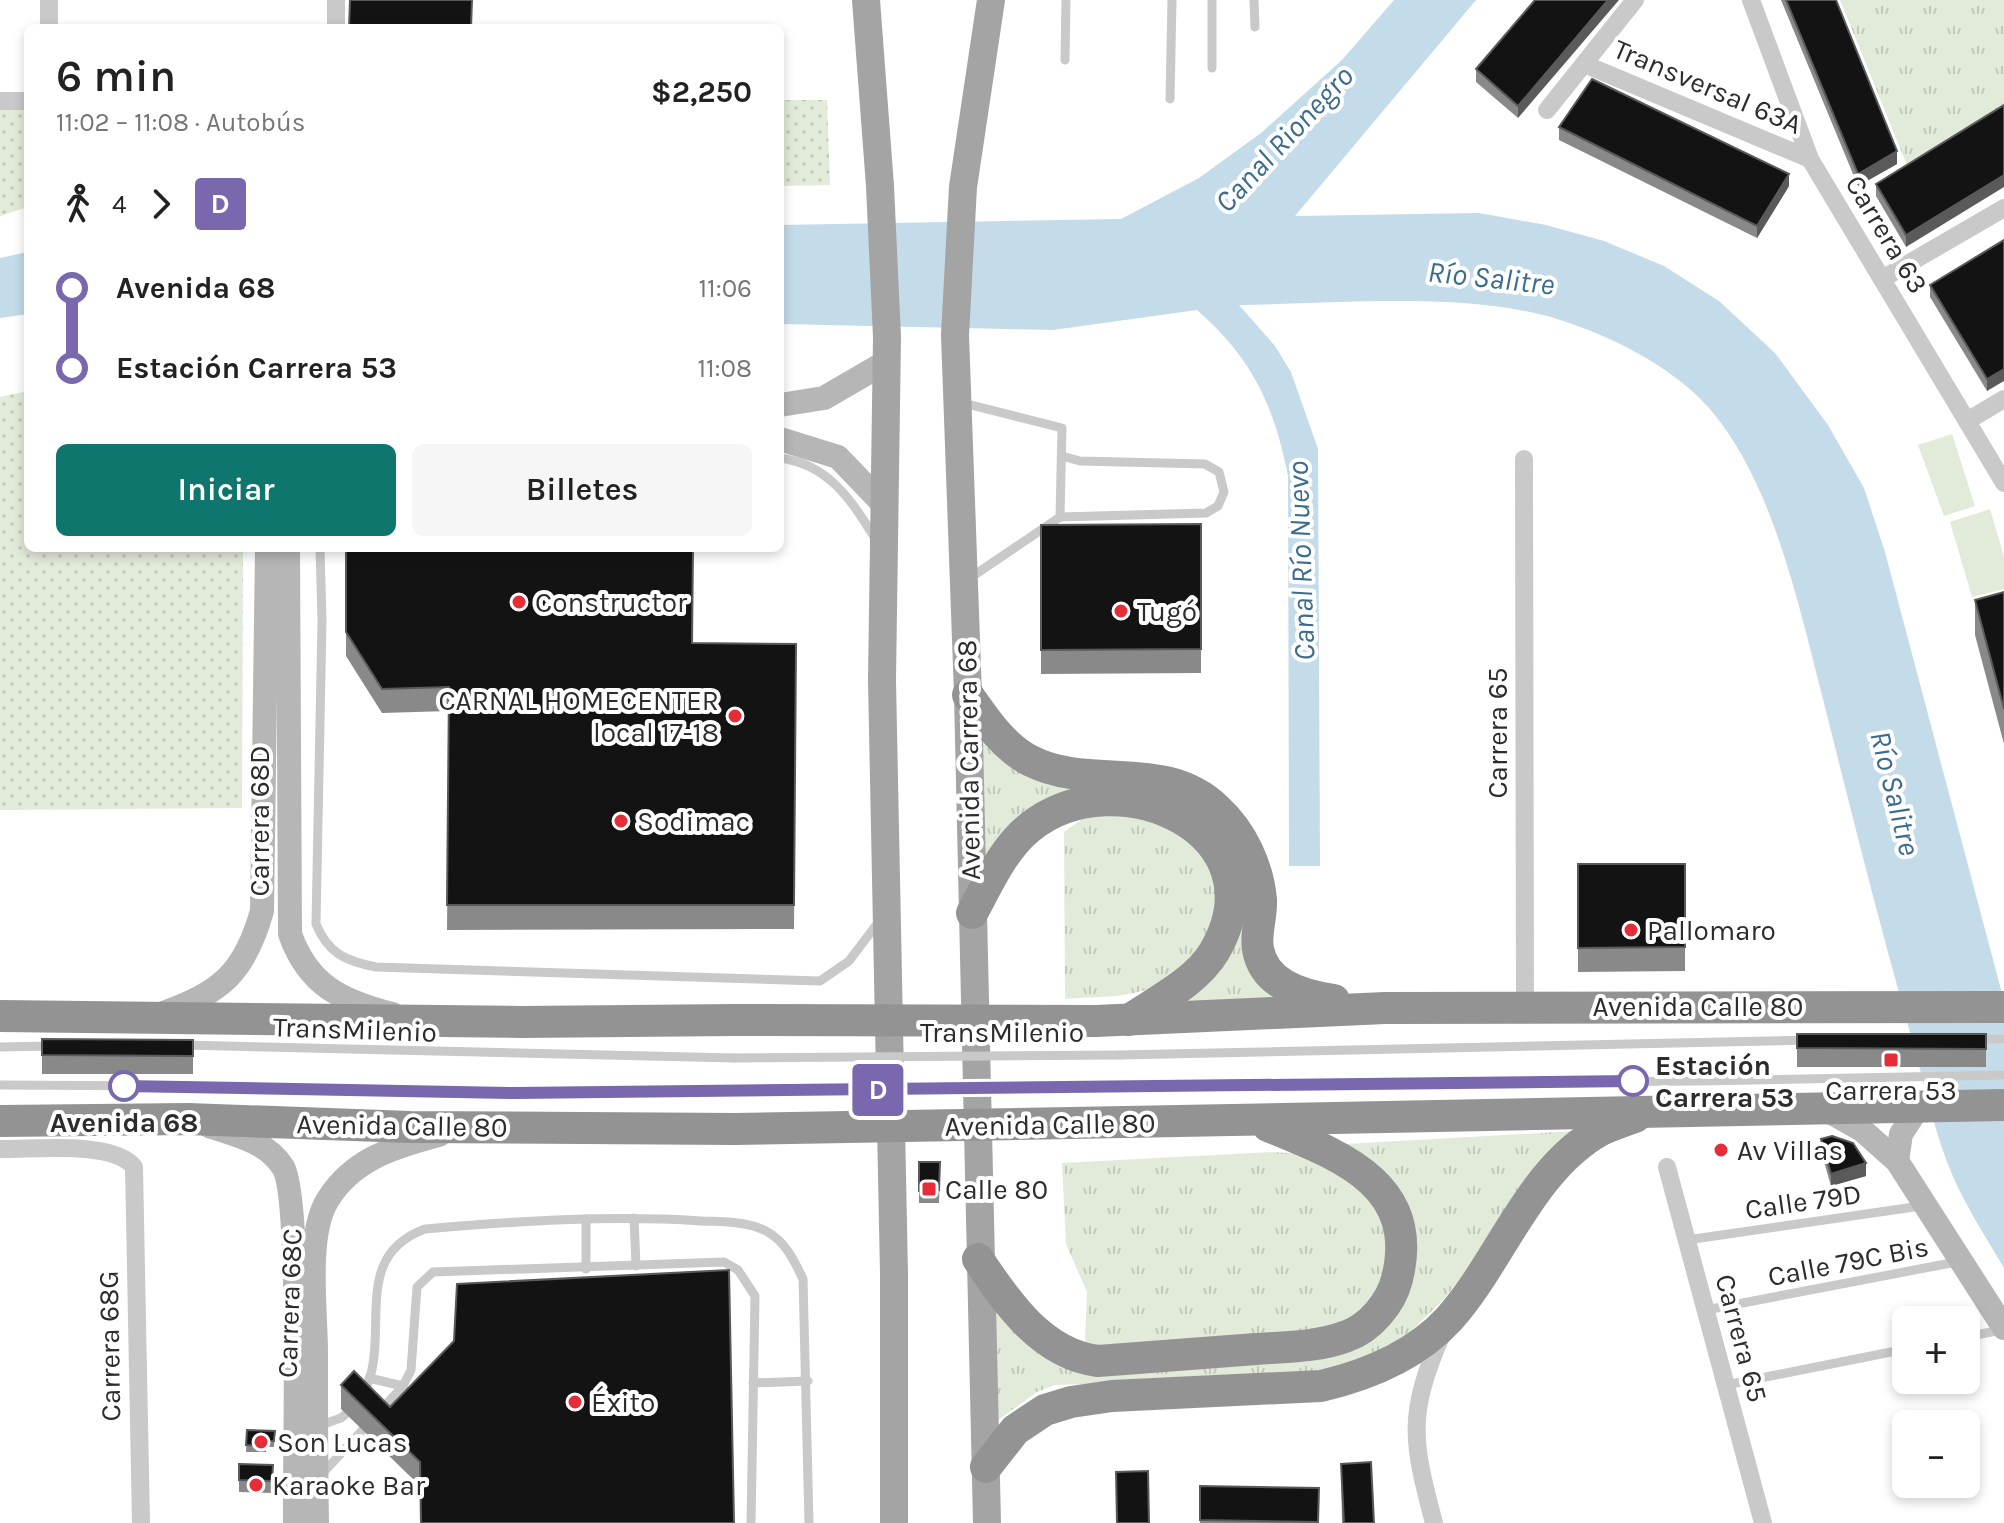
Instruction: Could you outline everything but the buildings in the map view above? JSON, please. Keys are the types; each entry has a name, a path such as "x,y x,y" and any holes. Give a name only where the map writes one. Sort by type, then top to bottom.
{"highway":[{"path":"968,695 998,735 1033,762 1075,772 1151,777 1184,787 1213,805 1234,825 1251,856 1261,900 1258,950 1273,975 1296,992 1385,1008"},
{"path":"972,913 1011,845 1055,811 1111,800 1145,802 1198,827 1223,865 1231,891 1228,923 1213,953 1200,970 1129,1020"},
{"name":"Avenida Calle 80","path":"0,1016 1096,1021 1385,1008 2004,1007"},
{"name":"Avenida Calle 80","path":"0,1121 188,1119 466,1128 735,1129 2004,1105"},
{"path":"986,1467 1015,1430 1045,1410 1071,1402 1112,1396 1321,1386 1392,1363 1448,1320 1549,1175 1600,1131 1652,1110"},
{"path":"978,1259 1041,1337 1083,1360 1278,1347 1349,1336 1376,1317 1395,1287 1402,1247 1392,1208 1379,1186 1351,1162 1258,1121"}],"main road":[{"path":"866,0 880,186 886,350 882,680 889,908 894,1523"},
{"name":"Avenida Carrera 68","path":"987,1523 978,1259 968,695 955,335 963,187 991,0"}],"street":[{"path":"49,0 49,24"},
{"path":"336,0 336,24"},
{"path":"1547,110 1635,0"},
{"name":"Carrera 63","path":"1751,0 1810,159 2004,483"},
{"name":"Transversal 63A","path":"1584,64 1810,159"},
{"path":"0,101 24,101"},
{"path":"1882,279 2004,208"},
{"path":"784,404 824,398 886,350"},
{"path":"1967,421 2004,399"},
{"path":"784,440 838,457 885,506"},
{"name":"Carrera 65","path":"1524,459 1525,1007"},
{"name":"Carrera 68D","path":"157,1015 187,1005 227,980 243,962 262,911 267,552"},
{"name":"Carrera 68D","path":"288,552 290,934 299,958 311,976 336,993 367,1007 414,1019"},
{"path":"1897,1161 1901,1134 1920,1105"},
{"path":"1823,1108 1862,1130 1897,1161 2004,1329"},
{"name":"Carrera 68C","path":"188,1119 253,1141 282,1165 288,1179 304,1270 305,1427 295,1523"},
{"name":"Carrera 68C","path":"304,1270 320,1218 332,1194 351,1173 393,1148 466,1128"},
{"name":"Carrera 68G","path":"0,1149 95,1150 119,1156 134,1167 141,1523"},
{"name":"Carrera 65","path":"1667,1167 1763,1523"},
{"path":"1434,1523 1417,1458 1417,1413 1422,1383 1448,1320"},
{"name":"Carrera 68C","path":"305,1427 316,1479 317,1523"}],"lane":[{"path":"1065,60 1066,0"},
{"path":"1170,99 1172,0"},
{"path":"1212,0 1212,68"},
{"path":"1254,0 1255,27"},
{"path":"957,401 1062,428 1060,517"},
{"path":"964,583 1060,517 1206,513 1218,506 1224,492 1219,472 1205,464 1080,461 1062,456"},
{"path":"784,459 812,466 835,481 854,503 884,553"},
{"path":"320,552 316,924 324,943 335,953 351,962 376,967 820,981 849,961 889,908"},
{"path":"1959,1039 2004,1039"},
{"name":"TransMilenio","path":"176,1045 518,1056 735,1058 1120,1055 1822,1040"},
{"path":"0,1047 67,1046"},
{"name":"TransMilenio","path":"0,1085 327,1087 514,1093 2004,1075"},
{"name":"Calle 79D","path":"1687,1240 1925,1205"},
{"path":"634,1218 636,1266"},
{"path":"305,1427 330,1424 350,1411 366,1390 381,1269 396,1245 425,1229 523,1220 634,1218 751,1224 770,1233 791,1252 803,1279 808,1381 809,1523"},
{"path":"586,1219 586,1269"},
{"path":"316,1479 403,1386 411,1370 417,1287 423,1278 433,1272 724,1262 738,1270 755,1296 751,1523"},
{"name":"Calle 79C Bis","path":"1706,1310 1951,1263"},
{"path":"1980,1334 2004,1329"},
{"path":"1726,1385 1892,1352"},
{"path":"369,1378 403,1386"},
{"path":"753,1383 808,1381"}],"green space":[{"path":"1840,0 2004,0 2004,110 1907,165"},
{"path":"784,100 827,100 830,185 784,186"},
{"path":"0,103 24,103 24,208 0,216"},
{"path":"24,392 24,552 243,552 242,808 0,810 0,397"},
{"path":"1952,434 1975,506 1944,516 1918,445"},
{"path":"1990,509 2004,557 2004,589 1972,597 1950,522"},
{"path":"980,723 1096,790 1004,830 984,857"},
{"path":"1089,814 1161,819 1191,838 1206,858 1214,880 1216,903 1210,926 1199,948 1183,968 1161,983 1127,994 1065,999 1064,832"},
{"path":"1243,920 1242,938 1280,1001 1175,1001"},
{"path":"1575,1131 1444,1299 1392,1350 1300,1377 1055,1385 1037,1392 994,1423 992,1293 1055,1360 1391,1321 1409,1289 1414,1271 1416,1234 1412,1216 1394,1183 1346,1144"},
{"path":"1272,1152 1306,1154 1332,1162 1387,1217 1393,1257 1363,1314 1329,1330 1220,1343 1085,1345 1087,1292 1066,1244 1062,1163"}],"water":[{"path":"1394,0 1476,0 1295,216 1479,213 1546,225 1604,241 1664,266 1719,301 1775,353 1828,425 1864,488 1885,552 2004,1001 2004,1268 1959,1189 1937,1132 1782,548 1751,472 1732,438 1709,408 1677,379 1618,343 1557,319 1521,310 1400,301 1239,305 1275,346 1291,372 1318,449 1320,866 1289,866 1288,476 1276,427 1258,384 1216,328 1197,310 1053,330 784,324 784,225 1121,219 1199,178 1261,133 1342,60"},
{"path":"24,253 24,315 0,318 0,258"}],"bus line":[{"name":"D","path":"124,1086 327,1087 514,1093 1633,1081"}],"place":[{"name":"Constructor","path":"519,602"},
{"name":"Tugó","path":"1121,611"},
{"name":"CARNAL HOMECENTER local 17-18","path":"735,716"},
{"name":"Sodimac","path":"621,821"},
{"name":"Pallomaro","path":"1631,930"},
{"name":"Carrera 53","path":"1891,1060"},
{"name":"Estación Carrera 53","path":"1633,1081"},
{"name":"Avenida 68","path":"124,1086"},
{"name":"Av Villas","path":"1721,1150"},
{"name":"Calle 80","path":"929,1189"},
{"name":"Éxito","path":"575,1402"},
{"name":"Son Lucas","path":"261,1442"},
{"name":"Karaoke Bar","path":"256,1485"}],"water label":[{"name":"Canal Rionegro","path":"1284,139"},
{"name":"Río Salitre","path":"1491,278"},
{"name":"Canal Río Nuevo","path":"1301,561"},
{"name":"Río Salitre","path":"1895,793"}]}
